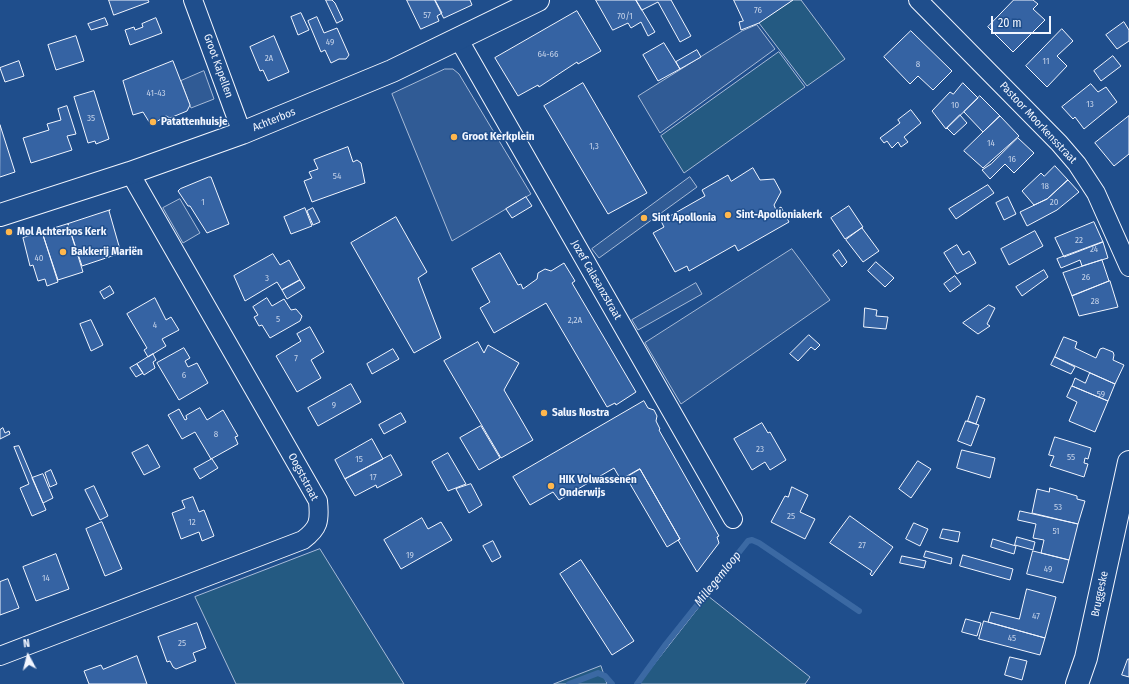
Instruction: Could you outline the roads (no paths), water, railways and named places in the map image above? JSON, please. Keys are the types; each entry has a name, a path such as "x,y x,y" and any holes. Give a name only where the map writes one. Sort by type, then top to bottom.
{"street":[{"name":"Groot Kapellen","path":"193,0 242,133"},
{"name":"Achterbos","path":"0,215 130,173 242,133 392,71 459,40 538,0"},
{"name":"Pastoor Moorkensstraat","path":"918,0 1054,138 1076,164 1096,193 1129,266"},
{"name":"Jozef Calasanzstraat","path":"459,40 733,519"},
{"name":"Oogststraat","path":"0,656 298,542 315,531 320,517 318,501 130,173"},
{"name":"Bruggeske","path":"1077,684 1086,658 1124,503 1129,462"}],"waterway":[{"name":"Millegemloop","path":"637,684 666,644 748,541 752,540 759,543 859,611"},
{"name":"Millegemloop","path":"569,684 598,673 605,676 612,684"}],"place":[{"name":"Patattenhuisje","path":"153,122"},
{"name":"Groot Kerkplein","path":"454,137"},
{"name":"Sint-Apolloniakerk","path":"728,215"},
{"name":"Sint Apollonia","path":"644,218"},
{"name":"Mol Achterbos Kerk","path":"9,232"},
{"name":"Bakkerij Mariën","path":"63,252"},
{"name":"Salus Nostra","path":"544,413"},
{"name":"HIK Volwassenen Onderwijs","path":"551,486"}]}
